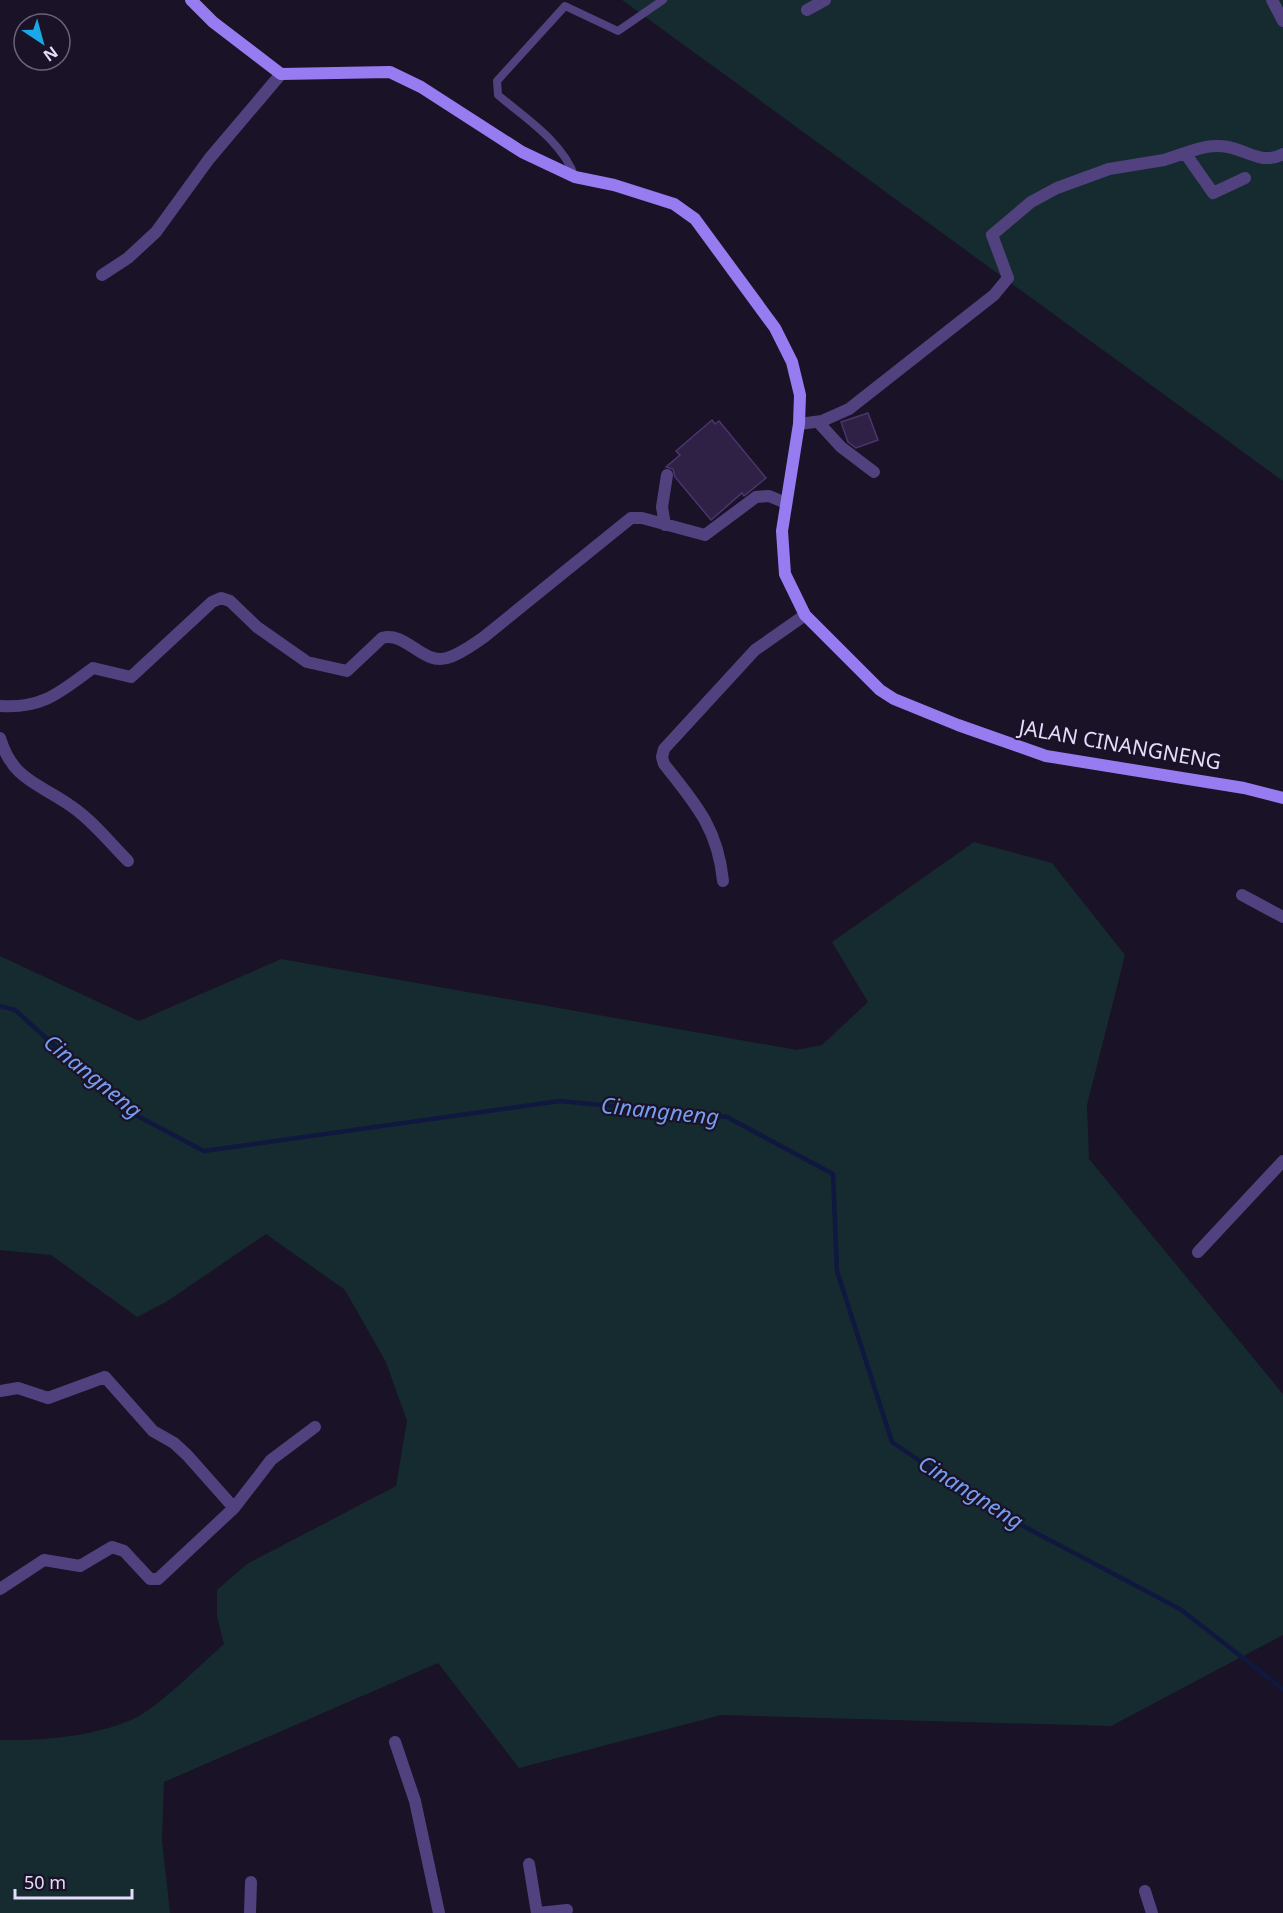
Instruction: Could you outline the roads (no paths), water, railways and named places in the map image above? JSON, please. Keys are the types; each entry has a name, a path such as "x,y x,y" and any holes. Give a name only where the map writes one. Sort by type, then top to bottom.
{"street":[{"path":"102,275 128,258 156,232 209,159 281,74 213,22 191,0"},
{"path":"807,10 825,0"},
{"path":"1272,0 1283,21"},
{"name":"JALAN CINANGNENG","path":"281,74 390,72 421,87 522,152 575,177 614,185 674,204 695,219 754,298 785,345 792,362 800,395 799,424 782,531 785,574 805,615 866,678 894,699 1010,746 1046,756 1244,788 1283,798"},
{"path":"799,424 818,422 849,409 994,295 1008,279 992,234 1031,202 1086,176 1164,160 1208,146 1227,147 1268,160 1283,154"},
{"path":"1185,153 1215,193 1245,178"},
{"path":"818,422 841,447 874,472"},
{"path":"665,525 662,507 667,475"},
{"path":"0,706 21,707 40,704 55,696 93,668 102,668 131,676 212,602 221,598 230,601 281,645 308,662 318,665 347,671 382,638 389,636 399,638 431,657 444,659 459,653 484,637 631,518 637,517 705,535 756,497 769,496 786,503"},
{"path":"723,881 721,857 708,821 664,765 662,757 664,749 755,650 805,615"},
{"path":"0,738 9,759 32,784 72,806 128,861"},
{"path":"1242,895 1283,916"},
{"path":"1198,1252 1283,1161"},
{"path":"0,1391 18,1388 48,1398 105,1377 153,1431 174,1443 187,1455 234,1508"},
{"path":"0,1589 44,1560 80,1566 112,1547 124,1551 150,1579 158,1579 234,1508 271,1460 315,1427"},
{"path":"395,1742 415,1801 439,1913"},
{"path":"529,1864 538,1913 567,1910"},
{"path":"250,1882 250,1913"},
{"path":"1145,1891 1152,1913"}],"lane":[{"path":"572,0 497,81 496,89 498,95 559,148 569,160 575,177"},
{"path":"565,6 618,31 663,0"}],"waterway":[{"name":"Cinangneng","path":"0,1006 15,1010 126,1110 204,1151 560,1101 727,1117 833,1174 837,1271 892,1442 991,1509 1180,1609 1283,1689"}]}
